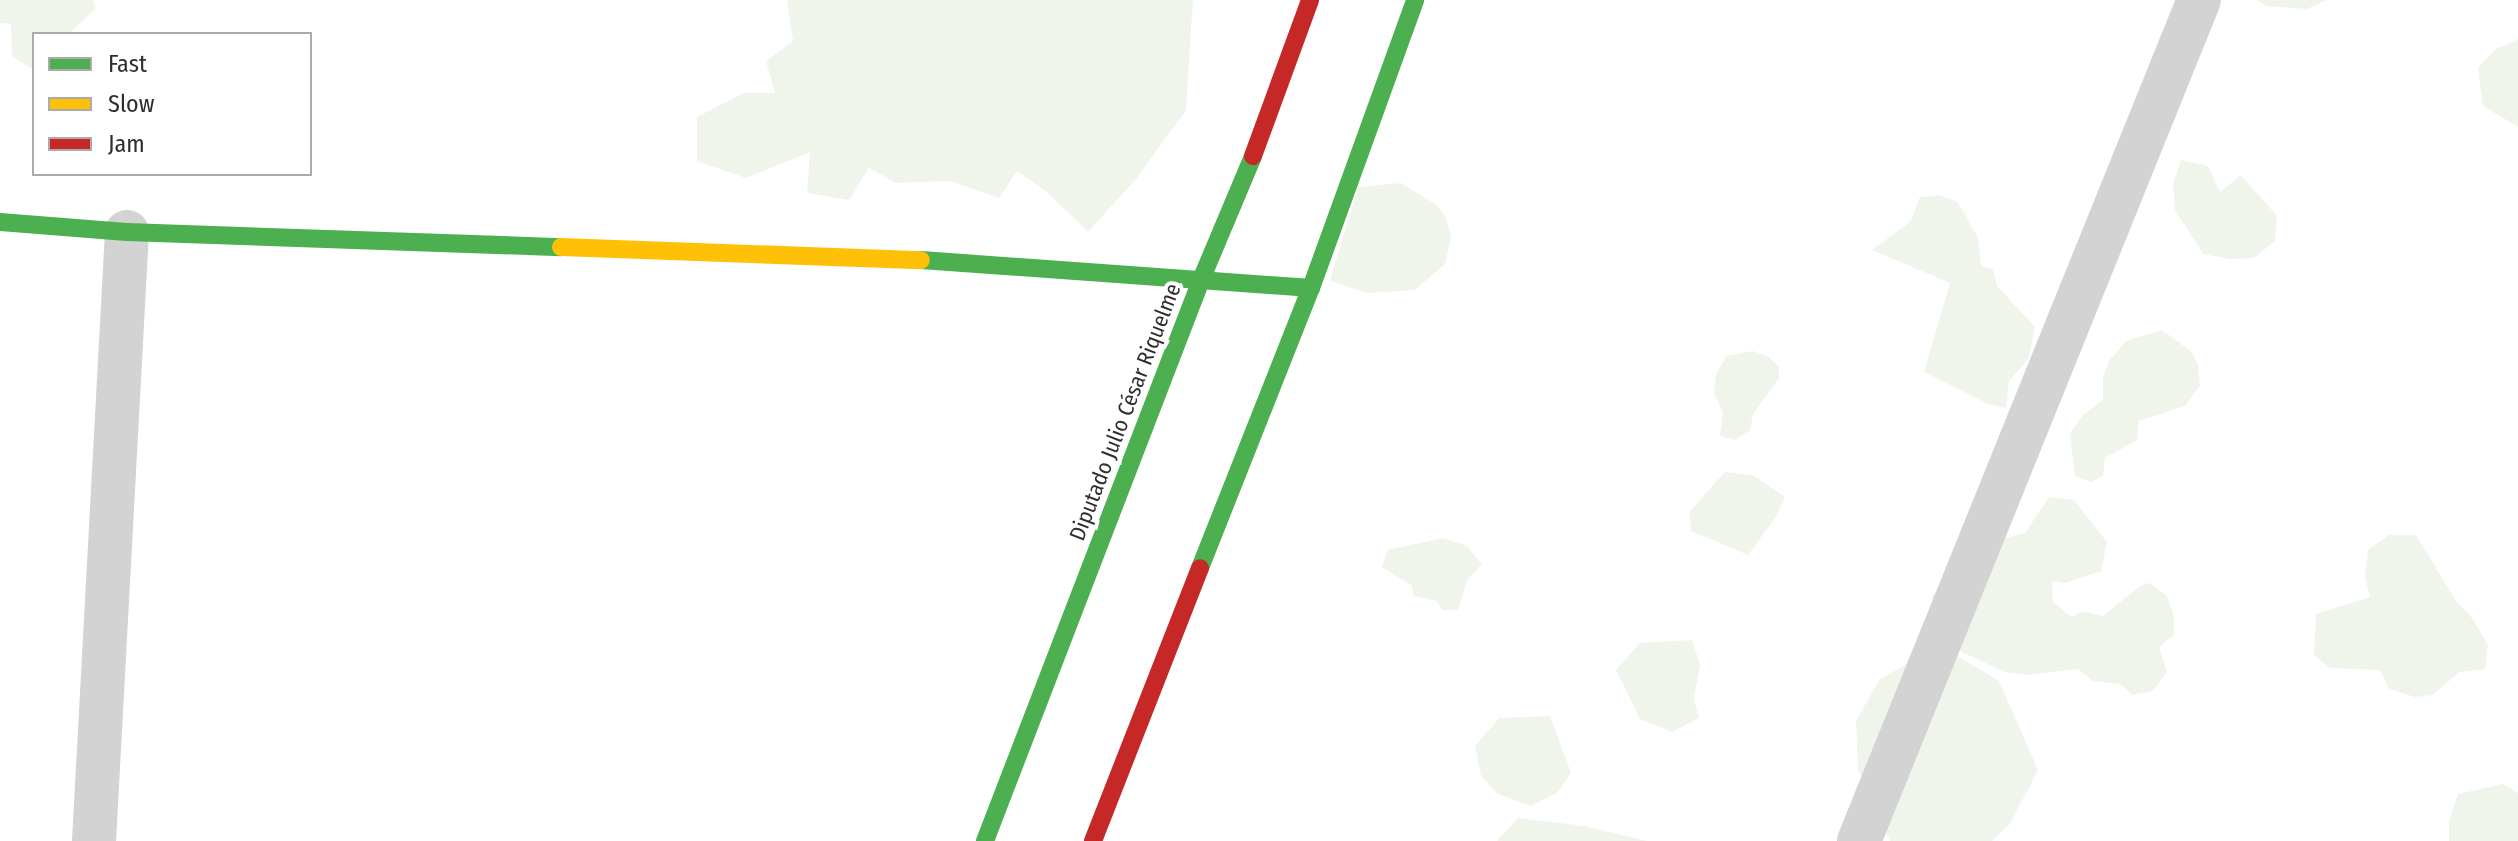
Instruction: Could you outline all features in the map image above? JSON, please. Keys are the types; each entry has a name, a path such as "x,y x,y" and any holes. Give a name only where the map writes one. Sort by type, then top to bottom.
{"street":[{"name":"Diputado Julio César Riquelme","path":"985,841 1201,280 1271,113 1310,0"},
{"path":"1093,841 1311,288 1415,0"},
{"path":"1859,841 2199,0"},
{"path":"0,222 127,232 985,262 1311,288"},
{"path":"94,841 127,232"}],"shaded area":[{"path":"0,0 92,0 96,8 71,32 32,32 30,68 12,56 11,24 0,23"},
{"path":"787,0 1193,0 1186,110 1137,178 1088,232 1046,191 1017,171 999,198 950,181 896,183 869,168 849,200 807,193 810,152 746,178 697,161 697,117 744,93 775,93 766,61 793,41"},
{"path":"2256,0 2327,0 2307,9 2267,6"},
{"path":"2518,39 2518,127 2483,106 2478,68 2496,49"},
{"path":"2181,160 2208,166 2220,192 2241,175 2277,216 2275,241 2254,258 2230,259 2203,254 2175,210 2173,185"},
{"path":"1401,183 1437,205 1446,218 1451,237 1445,264 1415,290 1367,293 1330,281 1358,187"},
{"path":"1939,195 1958,202 1978,238 1981,266 1993,269 1997,286 2035,327 2029,358 2009,381 2006,408 1988,404 1924,372 1950,283 1872,250 1910,222 1920,197"},
{"path":"2162,330 2191,351 2198,365 2200,385 2185,406 2139,421 2137,440 2105,458 2103,476 2091,482 2075,476 2070,434 2083,415 2103,400 2103,377 2109,361 2126,341"},
{"path":"1753,351 1769,357 1779,367 1779,378 1753,414 1750,430 1735,440 1720,436 1723,413 1714,393 1716,375 1726,356"},
{"path":"1725,472 1753,475 1785,497 1775,518 1748,555 1691,531 1689,512"},
{"path":"2049,497 2074,500 2107,542 2101,571 2065,583 2052,581 2053,602 2072,617 2082,611 2103,616 2140,586 2150,583 2167,596 2174,616 2174,635 2159,647 2167,672 2153,691 2132,695 2120,684 2093,681 2078,669 2027,675 2004,672 1933,638 1932,596 1999,540 2025,533"},
{"path":"2389,535 2416,535 2456,601 2472,618 2488,645 2485,669 2459,672 2433,695 2415,697 2389,689 2380,670 2330,668 2314,655 2316,614 2370,597 2365,577 2368,550"},
{"path":"1443,538 1467,546 1482,564 1467,580 1458,610 1442,610 1437,601 1414,596 1411,585 1382,567 1388,550"},
{"path":"1692,640 1700,665 1694,699 1699,718 1672,732 1640,719 1616,670 1640,643"},
{"path":"1951,652 1999,681 2038,770 2010,824 1992,841 1890,841 1858,769 1856,721 1879,680 1912,661"},
{"path":"1550,716 1571,773 1557,793 1531,806 1498,794 1481,776 1475,746 1499,718"},
{"path":"2503,784 2518,793 2518,841 2449,841 2449,821 2458,794"},
{"path":"1518,818 1584,826 1647,841 1497,841"}],"traffic: fast":[{"path":"1200,568 1311,288 1415,0"},
{"path":"985,841 1201,280 1253,156"},
{"path":"0,222 127,232 561,247"},
{"path":"921,260 1311,288"}],"traffic: slow":[{"path":"561,247 921,260"}],"traffic: jam":[{"path":"1253,156 1310,0"},
{"path":"1093,841 1200,568"}]}
